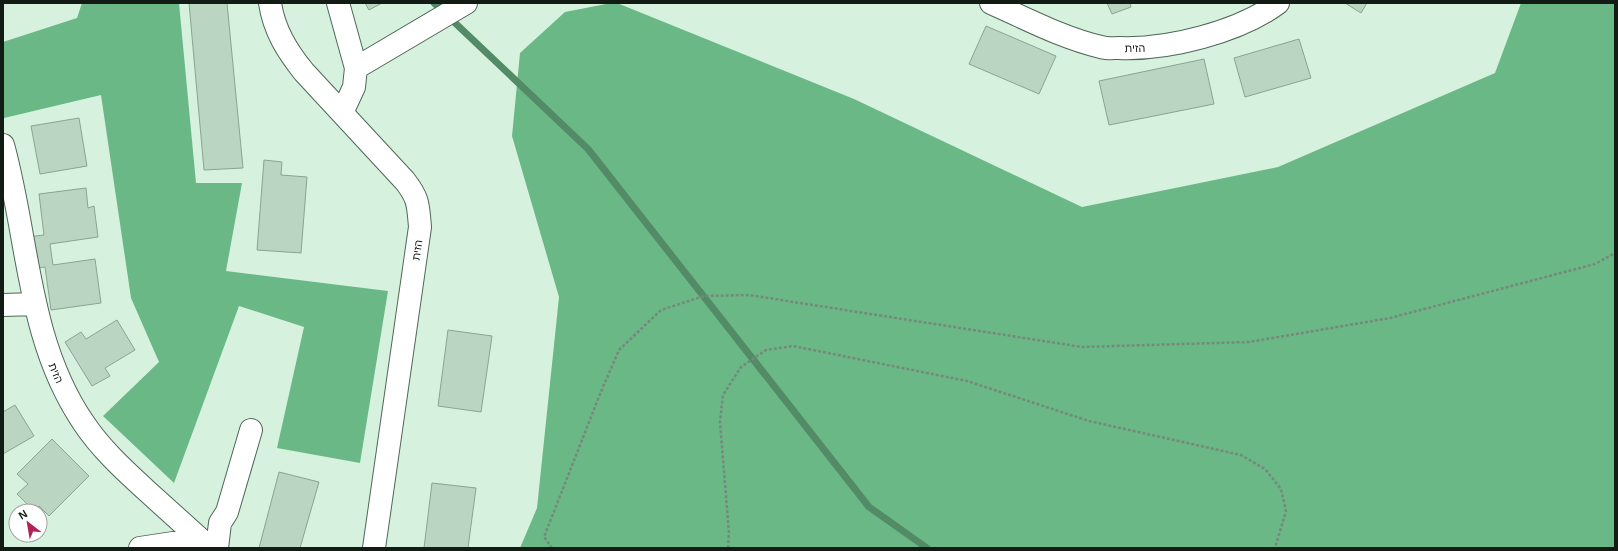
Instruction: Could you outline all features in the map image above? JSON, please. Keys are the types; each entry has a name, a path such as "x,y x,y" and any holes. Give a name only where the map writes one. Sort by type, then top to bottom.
{"street":[{"name":"הזית","path":"270,3 272,16 280,38 290,54 304,72 405,181 415,194 418,206 420,227 374,548"},
{"path":"338,3 356,68 354,87 342,113"},
{"path":"356,68 466,3"},
{"name":"הזית","path":"991,3 1074,39 1103,48 1132,49 1156,47 1224,31 1254,18 1278,3"},
{"name":"הזית","path":"3,145 17,202 35,304 48,353 57,377 84,424 102,447 125,471 211,547"},
{"path":"3,305 35,304"},
{"path":"140,548 173,543 211,547 220,524 227,512 251,430"}],"path":[{"path":"552,548 544,537 600,394 619,350 661,310 704,296 749,295 1082,347 1249,342 1390,318 1595,264 1615,254"},
{"path":"728,548 729,533 720,422 723,395 741,367 766,350 793,346 967,381 1089,421 1241,455 1265,469 1281,489 1286,511 1275,548"}],"green space":[{"path":"82,3 179,3 196,183 242,183 226,271 388,291 360,463 277,448 304,327 239,306 174,483 103,416 159,362 131,298 101,95 4,118 3,113 3,42 77,18"},
{"path":"617,3 854,99 1082,207 1278,167 1495,73 1521,3 1615,3 1615,548 520,548 537,508 559,297 512,136 520,53 565,12"}],"building":[{"path":"189,3 227,3 243,168 204,170"},
{"path":"365,3 382,3 369,10"},
{"path":"1107,3 1130,3 1131,7 1112,14"},
{"path":"1345,3 1367,3 1361,13"},
{"path":"986,26 1056,56 1039,94 969,64"},
{"path":"1299,39 1311,78 1245,97 1234,58"},
{"path":"1204,59 1214,104 1109,125 1099,81"},
{"path":"79,118 87,166 40,174 31,126"},
{"path":"264,160 282,162 281,175 307,177 301,253 257,250"},
{"path":"86,188 88,208 94,206 98,237 50,244 53,265 95,259 101,303 51,310 45,267 31,269 27,237 44,235 39,194"},
{"path":"117,320 135,350 105,368 110,376 92,386 65,342 81,332 86,339"},
{"path":"448,330 492,336 481,412 438,406"},
{"path":"15,405 34,436 3,454 3,412"},
{"path":"52,439 89,476 49,516 48,503 26,503 17,494 28,484 17,474"},
{"path":"279,472 319,482 300,548 259,548"},
{"path":"432,483 476,488 468,548 424,548"}],"waterway":[{"path":"434,3 588,149 869,507 927,548"}]}
